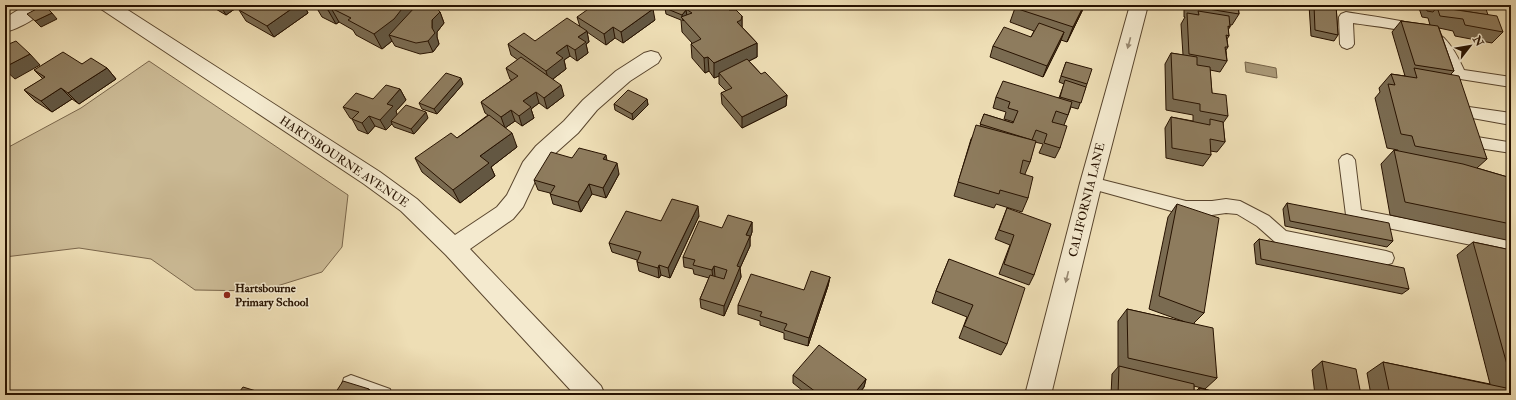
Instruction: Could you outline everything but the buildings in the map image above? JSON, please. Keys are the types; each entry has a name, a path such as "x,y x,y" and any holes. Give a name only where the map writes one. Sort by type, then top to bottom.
{"street":[{"path":"5,26 19,19 39,5"},
{"name":"CALIFORNIA LANE","path":"1038,395 1091,183 1139,5"},
{"name":"HARTSBOURNE AVENUE","path":"120,8 409,205 454,248 584,393"},
{"path":"454,248 505,213 515,201 531,168 543,152 571,127 590,105 623,76 651,58"}],"lane":[{"path":"1347,44 1346,17 1418,30 1428,33 1446,47 1459,74 1511,82"},
{"path":"1455,110 1511,119"},
{"path":"1471,142 1509,148 1511,147"},
{"path":"1347,160 1354,215 1511,246"},
{"path":"1091,183 1186,208 1212,208 1226,206 1240,208 1263,221 1281,237 1386,258"},
{"path":"345,382 383,395"}],"shaded area":[{"path":"149,61 348,195 342,247 322,272 261,291 195,290 151,259 79,248 5,257 5,149 81,108"},
{"path":"1245,62 1276,68 1277,78 1246,72"}],"place":[{"name":"Hartsbourne Primary School","path":"227,295"}]}
